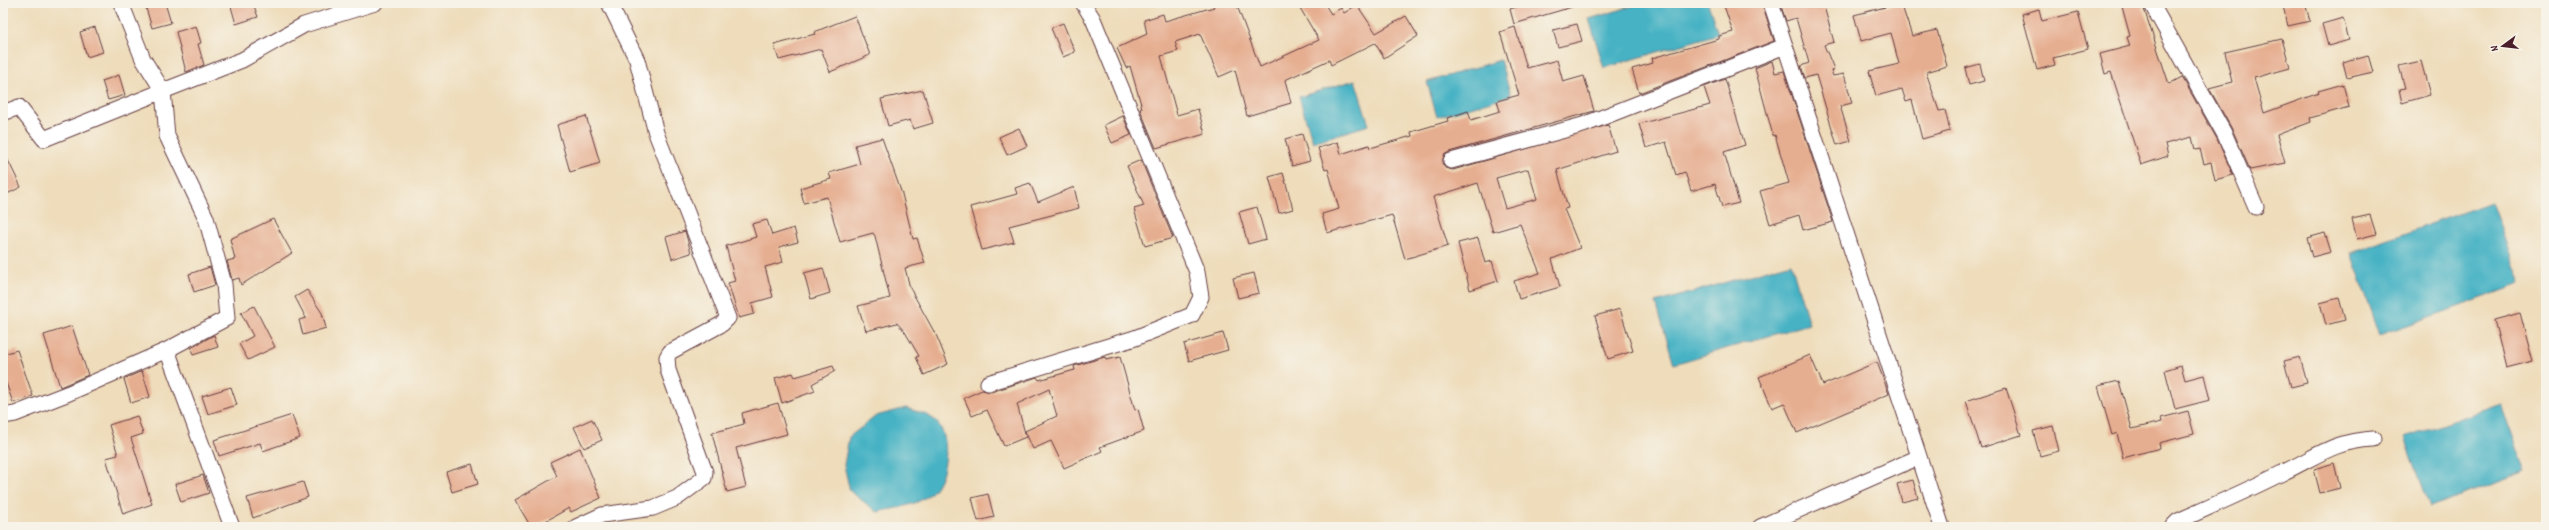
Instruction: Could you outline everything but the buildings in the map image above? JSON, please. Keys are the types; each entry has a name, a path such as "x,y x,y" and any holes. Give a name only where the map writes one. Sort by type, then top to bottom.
{"street":[{"path":"3,416 15,414 68,393 167,350 227,318 224,284 206,218 167,136 163,91 143,59 121,3"},
{"path":"3,113 19,107 44,138 242,60 304,25 376,3"},
{"path":"576,527 602,515 653,508 677,498 704,478 705,472 692,432 668,370 666,357 670,352 722,324 728,318 656,133 637,60 609,3"},
{"path":"988,383 1135,338 1192,315 1201,297 1197,272 1093,19 1083,3"},
{"path":"1771,3 1942,527"},
{"path":"2151,3 2224,135 2256,207"},
{"path":"1451,161 1583,125 1785,46"},
{"path":"167,350 232,527"},
{"path":"2172,527 2178,521 2286,471 2334,446 2352,440 2373,439"},
{"path":"1760,527 1919,457"}],"water":[{"path":"1643,3 1708,3 1718,34 1604,68 1589,19"},
{"path":"1500,60 1511,95 1437,117 1427,82"},
{"path":"1355,80 1369,125 1313,142 1299,97"},
{"path":"2491,202 2521,284 2380,335 2351,253"},
{"path":"1791,263 1809,324 1674,364 1656,303"},
{"path":"2501,404 2526,472 2430,507 2405,438"},
{"path":"906,408 929,416 939,425 943,433 945,444 946,455 944,466 937,486 926,497 913,504 877,512 850,491 844,465 849,437 876,416"}]}
